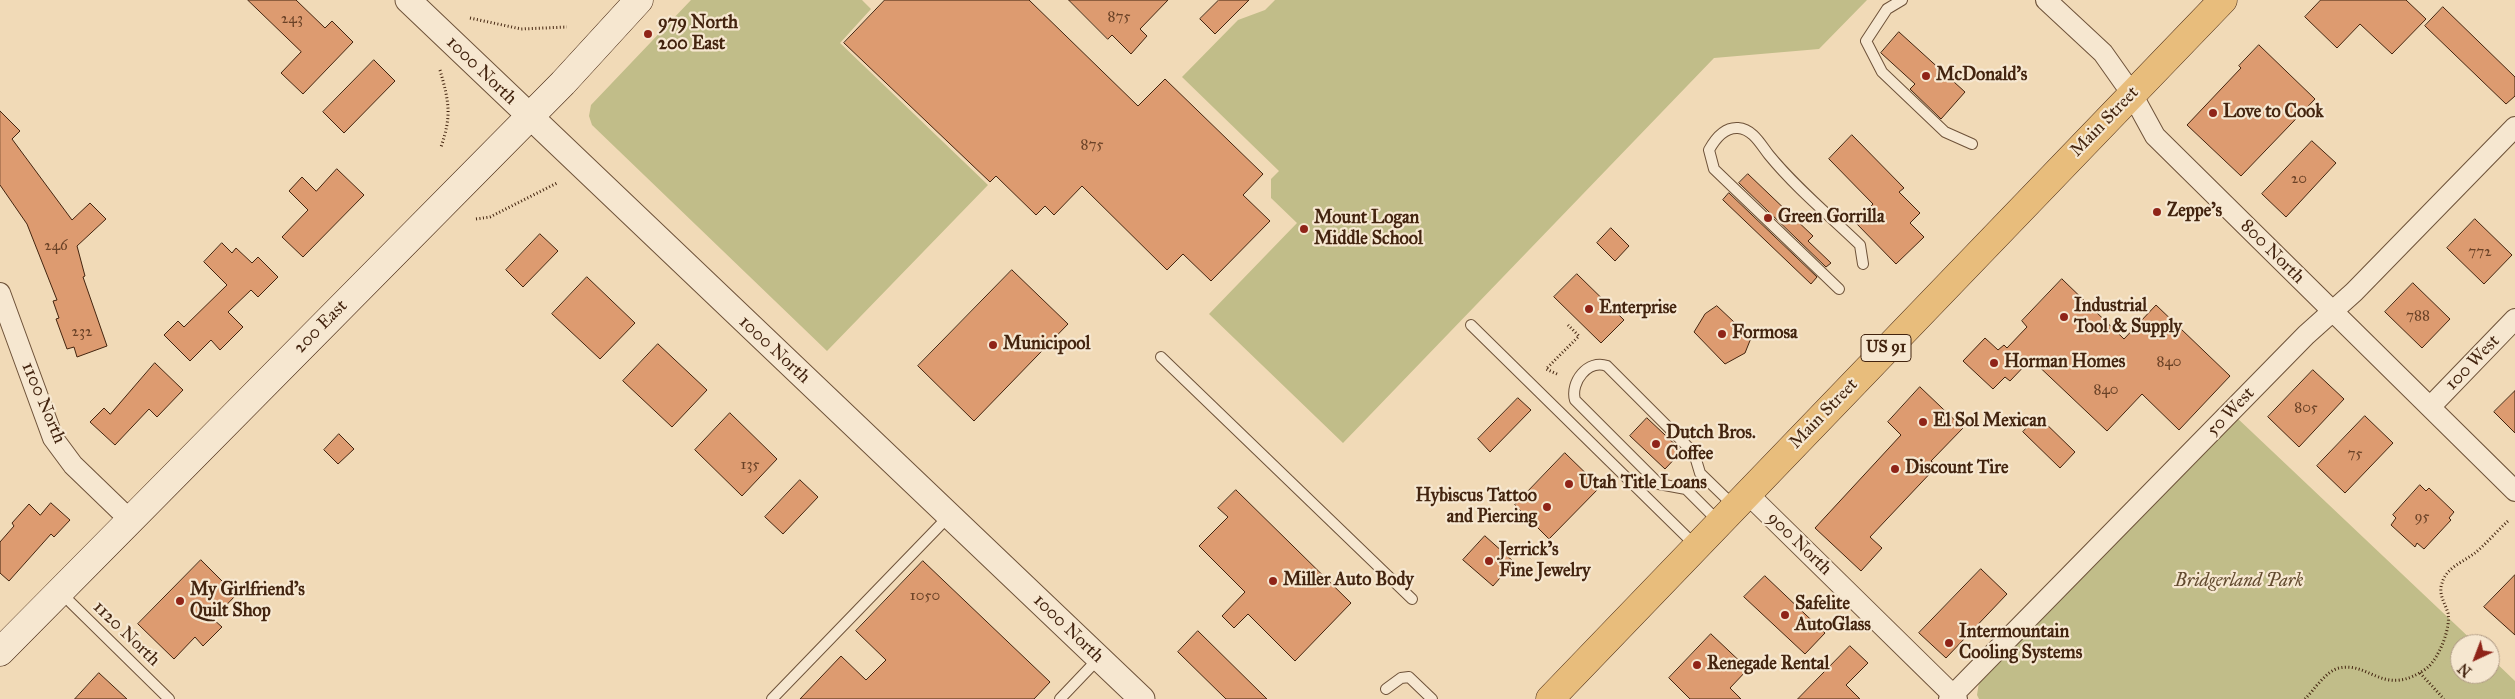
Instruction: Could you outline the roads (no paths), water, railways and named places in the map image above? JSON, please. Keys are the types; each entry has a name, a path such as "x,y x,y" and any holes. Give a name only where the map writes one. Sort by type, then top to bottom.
{"main road":[{"name":"200 East","path":"0,652 529,117 639,0"},
{"name":"Main Street","path":"1550,699 2223,0"}],"street":[{"name":"1000 North","path":"408,0 1142,699"},
{"name":"800 North","path":"2046,0 2098,47 2132,94 2155,136 2515,491"},
{"name":"50 West","path":"1953,698 2299,342 2354,292 2515,127"},
{"name":"1100 North","path":"0,293 54,438 73,465 130,520"},
{"name":"100 West","path":"2430,407 2515,319"},
{"name":"900 North","path":"1734,508 1953,698"}],"lane":[{"path":"1902,0 1887,9 1866,41 1882,72 1896,86 1945,132 1972,144"},
{"path":"1839,289 1714,169 1709,150 1716,138 1728,130 1739,128 1752,134 1770,157 1860,245 1863,264"},
{"path":"1471,325 1697,546"},
{"path":"1161,357 1412,599"},
{"path":"1599,363 1607,366 1694,453 1700,474 1734,508 1686,488 1659,484 1575,400 1572,390 1576,382 1590,366 1599,363"},
{"path":"772,699 949,516"},
{"name":"1120 North","path":"60,591 169,699"},
{"path":"1060,699 1099,658"},
{"path":"1386,689 1401,678 1409,677 1432,699"}],"place":[{"name":"979 North 200 East","path":"648,34"},
{"name":"McDonald's","path":"1926,76"},
{"name":"Love to Cook","path":"2213,113"},
{"name":"Zeppe's","path":"2157,212"},
{"name":"Green Gorrilla","path":"1768,218"},
{"name":"Mount Logan Middle School","path":"1304,229"},
{"name":"Enterprise","path":"1589,309"},
{"name":"Industrial Tool & Supply","path":"2064,317"},
{"name":"Formosa","path":"1722,334"},
{"name":"Municipool","path":"993,345"},
{"name":"Horman Homes","path":"1994,363"},
{"name":"El Sol Mexican","path":"1923,422"},
{"name":"Dutch Bros. Coffee","path":"1656,444"},
{"name":"Discount Tire","path":"1895,469"},
{"name":"Utah Title Loans","path":"1569,484"},
{"name":"Hybiscus Tattoo and Piercing","path":"1547,507"},
{"name":"Jerrick's Fine Jewelry","path":"1489,561"},
{"name":"Miller Auto Body","path":"1273,581"},
{"name":"My Girlfriend's Quilt Shop","path":"180,601"},
{"name":"Safelite AutoGlass","path":"1785,615"},
{"name":"Intermountain Cooling Systems","path":"1949,643"},
{"name":"Renegade Rental","path":"1697,665"}],"park label":[{"name":"Bridgerland Park","path":"2239,582"}]}
